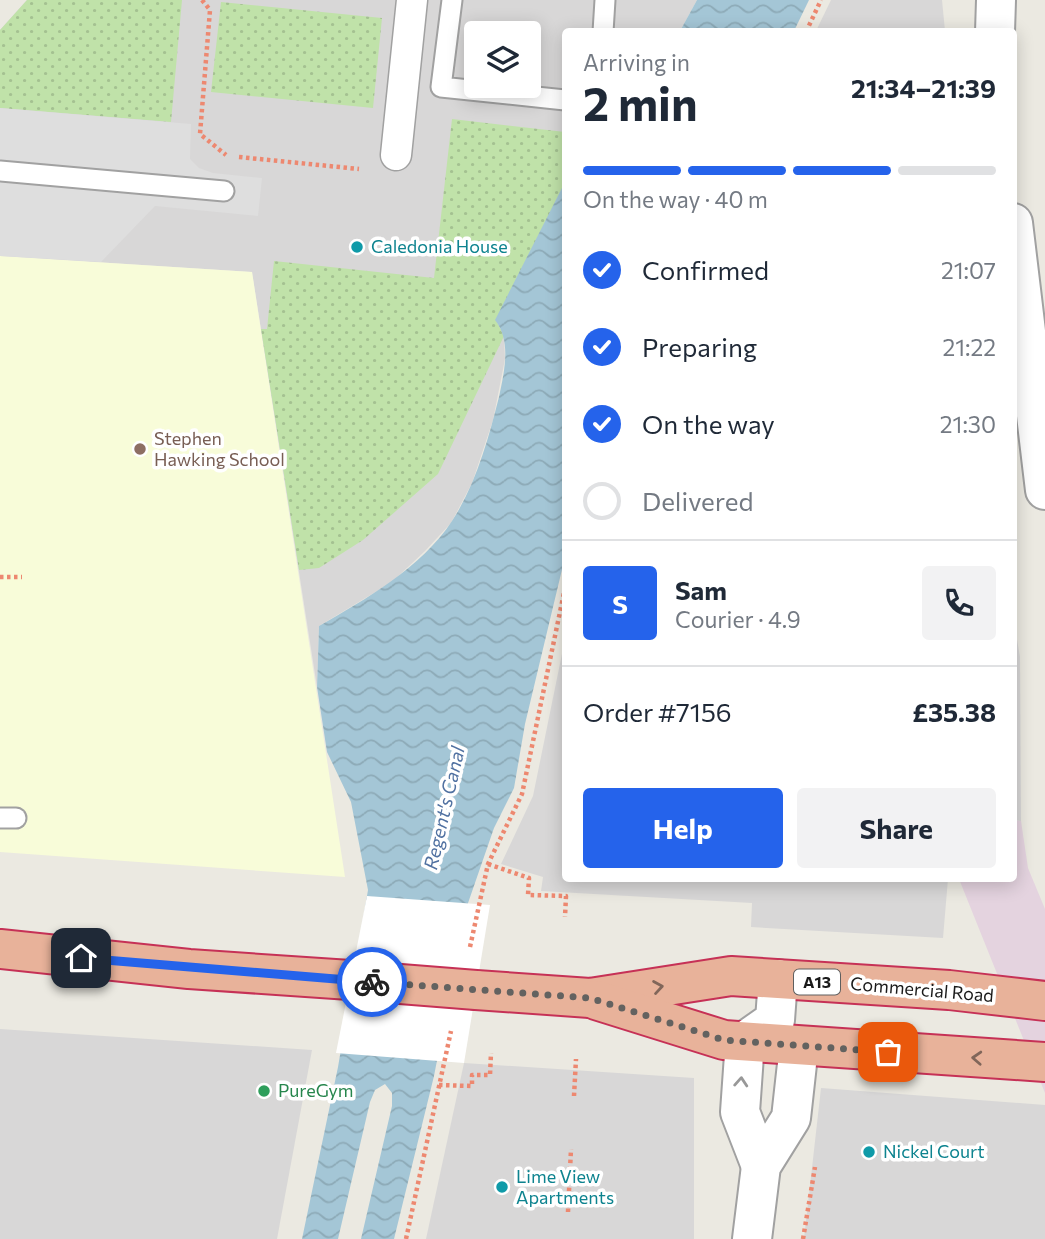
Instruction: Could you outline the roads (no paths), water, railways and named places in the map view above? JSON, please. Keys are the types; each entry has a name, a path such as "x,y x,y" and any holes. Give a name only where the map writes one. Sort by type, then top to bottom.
{"highway":[{"name":"Commercial Road","path":"0,949 189,969 590,998 726,976 949,990 1045,1001"},
{"name":"Commercial Road","path":"590,998 724,1040 1045,1062"}],"street":[{"path":"396,155 412,0"},
{"path":"995,28 996,0"},
{"path":"1017,250 1038,391 1045,490"},
{"path":"761,1166 740,1112 745,1041 775,1020 778,979"},
{"path":"752,1239 761,1166 791,1118 799,1046"}],"lane":[{"path":"452,0 441,87 562,100"},
{"path":"603,28 605,0"},
{"path":"0,171 224,191"}],"water":[{"path":"697,0 809,0 795,28 682,28"},
{"name":"Regent's Canal","path":"562,188 562,570 525,724 514,788 494,828 467,906 434,1076 394,1239 361,1239 392,1106 392,1093 385,1084 375,1090 370,1102 338,1239 302,1239 338,1067 368,890 351,802 327,752 317,687 319,626 409,568 452,521 475,477 499,397 505,347 495,320"}],"place":[{"name":"Caledonia House","path":"357,247"},
{"name":"Stephen Hawking School","path":"140,449"},
{"name":"PureGym","path":"264,1091"},
{"name":"Nickel Court","path":"869,1152"},
{"name":"Lime View Apartments","path":"502,1187"}]}
